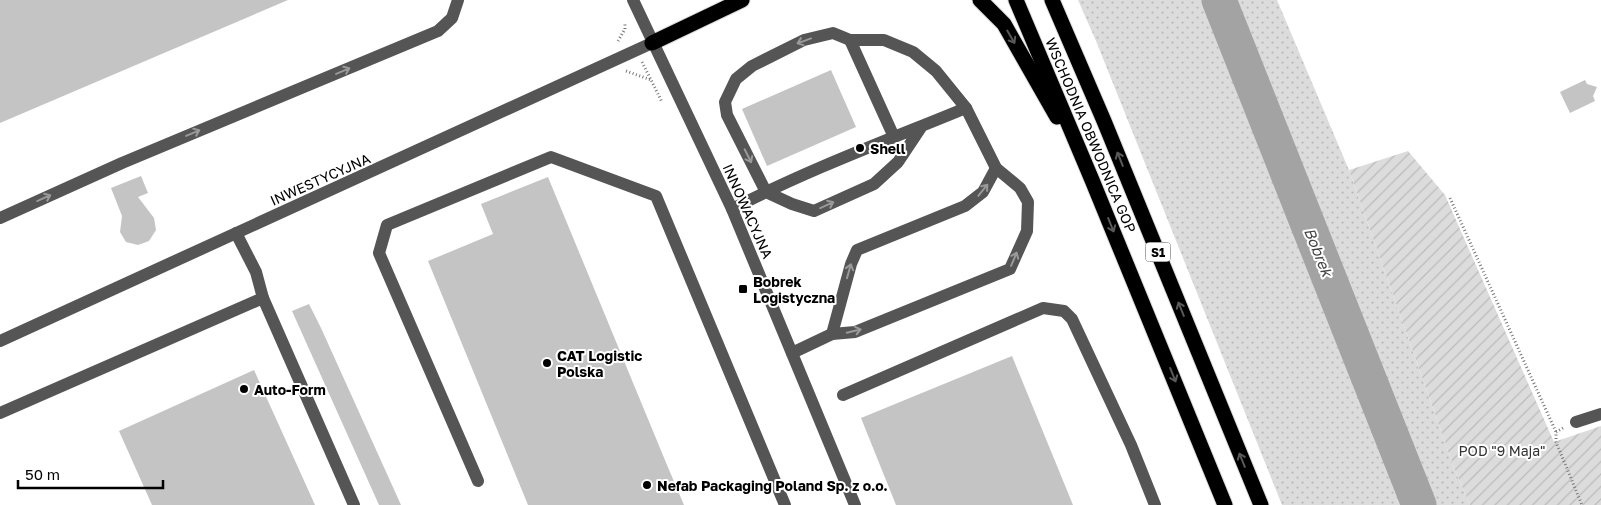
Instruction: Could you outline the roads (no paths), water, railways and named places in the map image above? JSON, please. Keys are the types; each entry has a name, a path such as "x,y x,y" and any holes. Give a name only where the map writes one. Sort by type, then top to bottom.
{"highway":[{"path":"652,43 742,0"},
{"path":"980,0 1004,24 1092,180"},
{"name":"WSCHODNIA OBWODNICA GOP","path":"1016,0 1225,505"},
{"name":"WSCHODNIA OBWODNICA GOP","path":"1052,0 1104,121 1260,505"}],"street":[{"path":"0,218 122,163 438,31 452,18 458,0"},
{"name":"INNOWACYJNA","path":"633,0 732,209 855,505"},
{"path":"792,353 832,334 855,332 1010,269 1026,230 1028,202 1020,188 996,168 966,108 936,71 913,52 884,40 850,40 833,33 804,40 752,66 736,79 725,102 727,115 766,192 814,211 874,184 898,162 922,126"},
{"path":"850,40 894,137"},
{"name":"INWESTYCYJNA","path":"0,341 621,59 652,43"},
{"path":"732,209 766,192 966,108"},
{"path":"478,481 379,253 387,225 551,157 656,196 784,505"},
{"path":"832,334 851,264 857,250 965,206 983,192 996,168"},
{"path":"236,233 256,272 263,298 354,505"},
{"path":"0,413 263,298"},
{"path":"843,395 1043,308 1064,311 1072,319 1090,353 1155,505"},
{"path":"1576,422 1601,414"}],"waterway":[{"name":"Bobrek","path":"1219,0 1419,505"}],"place":[{"name":"Shell","path":"860,148"},
{"name":"Bobrek Logistyczna","path":"743,289"},
{"name":"CAT Logistic Polska","path":"547,363"},
{"name":"Auto-Form","path":"244,389"},
{"name":"Nefab Packaging Poland Sp. z o.o.","path":"647,485"}],"park label":[{"name":"POD \"9 Maja\"","path":"1502,450"}]}
